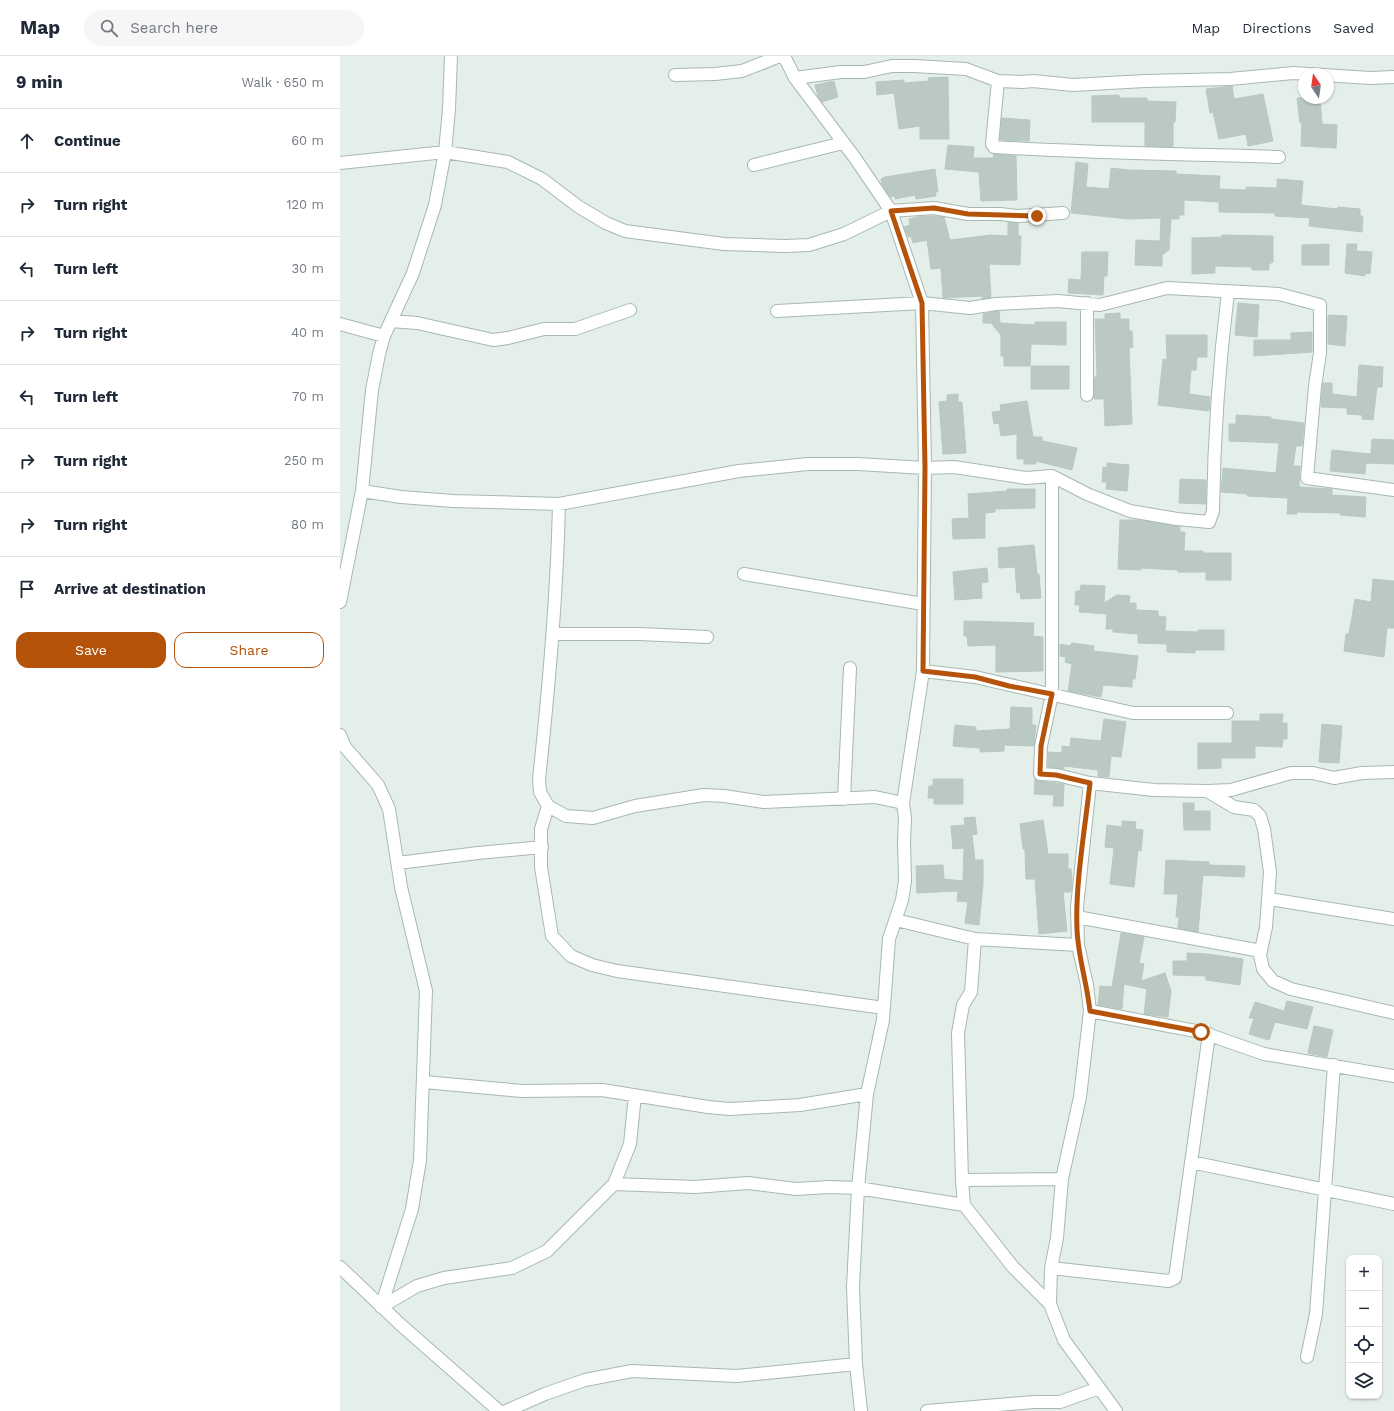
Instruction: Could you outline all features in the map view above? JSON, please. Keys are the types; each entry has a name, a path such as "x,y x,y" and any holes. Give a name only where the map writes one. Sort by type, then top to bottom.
{"street":[{"path":"340,602 346,536 362,491 372,390 384,336 413,273 435,205 445,152 450,110 451,56"},
{"path":"675,75 715,74 742,71 780,56"},
{"path":"784,56 795,78 891,211 922,303 925,468 923,671 903,803 905,818 905,881 896,920 889,939 883,1020 866,1094 858,1188 853,1287 856,1364 861,1411"},
{"path":"795,78 841,72 864,72 892,66 966,69 998,81 1032,81 1084,85 1145,81 1230,79 1293,73 1355,75 1370,78 1394,77"},
{"path":"998,81 992,144 994,146 1080,152 1154,152 1202,156 1279,156"},
{"path":"754,165 843,143"},
{"path":"340,163 445,152 508,162 542,179 579,207 606,223 625,230 724,244 785,246 809,244 844,234 891,211 934,208 968,214 1000,214 1018,216 1063,213"},
{"path":"777,311 922,303 970,308 996,304 1039,302 1100,304 1167,288 1279,294 1320,305 1320,354 1315,386 1307,478 1394,490"},
{"path":"362,491 401,497 454,501 559,504 739,471 808,464 858,464 925,468 954,467 1026,478 1052,476 1087,494 1130,511 1209,522 1213,511 1216,420 1222,336 1228,292"},
{"path":"1087,303 1087,395"},
{"path":"391,321 417,323 493,340 508,338 544,329 575,330 630,310"},
{"path":"340,324 384,336"},
{"path":"1052,476 1052,694 1041,746 1040,774 1056,775 1090,783 1154,790 1207,791 1232,790 1291,773 1314,773 1334,778 1362,773 1394,772"},
{"path":"559,504 558,565 554,634 545,734 539,779 540,792 548,806 566,816 593,818 635,806 704,796 724,796 764,802 875,797 903,803"},
{"path":"744,574 923,604"},
{"path":"554,634 639,634 707,637"},
{"path":"844,799 850,668"},
{"path":"923,671 975,677 1009,686 1052,694 1133,713 1227,713"},
{"path":"340,735 345,747 378,785 389,809 401,887 426,991 424,1082 420,1160 412,1209 381,1307"},
{"path":"1090,783 1077,917 1078,945 1087,985 1090,1011 1080,1096 1062,1179 1057,1238 1051,1268 1050,1304 1064,1340 1116,1411"},
{"path":"1207,791 1234,806 1254,810 1260,816 1264,829 1270,872 1266,927 1261,951 1263,969 1273,981 1291,989 1394,1013"},
{"path":"548,806 541,829 541,867 552,936 571,956 582,962 617,971 697,984 884,1008"},
{"path":"398,863 542,847"},
{"path":"1268,899 1394,919"},
{"path":"1077,917 1261,951"},
{"path":"896,920 975,939 1078,945"},
{"path":"975,939 971,992 963,1005 958,1033 964,1205 1013,1267 1050,1304"},
{"path":"1090,1011 1182,1027 1209,1034 1264,1054 1394,1076"},
{"path":"1051,1268 1169,1281 1175,1278 1209,1034"},
{"path":"1308,1357 1316,1314 1334,1065"},
{"path":"424,1082 522,1091 602,1090 708,1107 730,1109 800,1105 866,1094"},
{"path":"381,1307 417,1286 444,1278 512,1268 547,1251 614,1184 630,1144 635,1095"},
{"path":"1191,1162 1394,1204"},
{"path":"962,1180 1062,1179"},
{"path":"614,1184 695,1187 748,1183 796,1189 829,1187 858,1188 964,1205"},
{"path":"340,1268 381,1307 499,1411"},
{"path":"506,1411 545,1394 585,1380 632,1371 737,1376 856,1364"},
{"path":"927,1411 1034,1402 1060,1402 1099,1388"}],"building":[{"path":"948,77 949,139 920,139 920,126 899,129 894,93 877,95 876,82 904,80 904,83 929,81 928,78"},
{"path":"834,81 838,97 822,102 818,96 815,85"},
{"path":"1232,86 1234,99 1263,94 1273,141 1248,146 1246,134 1219,139 1213,112 1210,113 1206,89"},
{"path":"1119,95 1119,98 1147,98 1147,101 1176,102 1175,122 1173,122 1173,147 1145,146 1145,122 1092,122 1092,96"},
{"path":"1297,98 1298,104 1320,104 1322,124 1337,125 1336,148 1301,146 1302,122 1300,123"},
{"path":"1002,118 1030,120 1029,141 1000,140"},
{"path":"948,145 974,147 973,158 993,158 994,154 1016,156 1017,200 981,201 979,172 945,169"},
{"path":"1076,162 1088,164 1086,187 1109,189 1111,168 1128,170 1176,171 1176,174 1220,176 1219,189 1246,190 1246,187 1277,188 1277,179 1303,181 1301,205 1337,209 1338,207 1360,209 1360,215 1363,217 1362,232 1309,226 1310,218 1275,216 1275,213 1219,212 1219,202 1184,200 1184,215 1179,215 1179,219 1171,219 1169,250 1162,255 1162,266 1135,265 1136,240 1160,241 1161,218 1129,219 1071,213"},
{"path":"935,169 938,192 935,192 936,196 916,199 915,195 895,199 895,196 890,197 882,184 881,179 885,177"},
{"path":"922,216 944,217 950,240 991,235 1008,236 1008,222 1018,223 1018,236 1021,236 1020,265 989,264 991,297 982,299 982,296 943,298 941,268 931,269 927,240 913,243 911,236 908,237 904,227 910,225 909,219"},
{"path":"1222,235 1273,236 1273,262 1269,264 1269,270 1252,270 1252,267 1215,266 1215,273 1192,274 1192,238 1222,237"},
{"path":"1329,244 1329,265 1302,265 1302,245"},
{"path":"1347,244 1357,244 1356,251 1372,252 1370,274 1365,273 1365,276 1345,273"},
{"path":"1082,252 1108,252 1107,276 1104,276 1103,295 1068,293 1069,279 1081,280"},
{"path":"1238,303 1259,305 1257,337 1235,335"},
{"path":"999,311 1000,323 1035,325 1035,322 1066,322 1066,345 1031,344 1030,366 1004,366 1004,356 1001,356 1001,335 991,323 983,323 983,314"},
{"path":"1120,313 1120,319 1129,319 1129,331 1132,331 1133,347 1129,348 1132,424 1105,426 1104,399 1094,399 1094,377 1097,377 1095,319 1105,319 1105,314"},
{"path":"1328,315 1347,316 1345,346 1328,344"},
{"path":"1312,332 1312,352 1254,356 1254,340 1291,340 1291,333"},
{"path":"1166,335 1207,335 1207,357 1197,357 1196,370 1191,370 1189,394 1210,397 1209,411 1158,405 1163,359 1167,360"},
{"path":"1359,365 1383,367 1382,387 1377,387 1373,420 1362,419 1362,415 1347,414 1347,408 1321,407 1323,383 1332,383 1332,394 1357,397"},
{"path":"1031,366 1069,366 1069,389 1031,389"},
{"path":"958,394 958,402 962,402 966,453 943,454 939,402 947,401 947,395"},
{"path":"1027,401 1033,437 1042,437 1042,441 1077,448 1072,470 1036,461 1036,464 1024,464 1024,459 1017,459 1017,434 1001,436 999,423 994,424 992,412 1001,411 1000,405"},
{"path":"1236,415 1271,417 1271,419 1304,423 1302,446 1296,446 1293,466 1300,466 1299,487 1332,489 1332,495 1366,497 1365,517 1340,515 1340,513 1297,512 1297,514 1287,514 1288,498 1247,496 1247,494 1221,492 1223,468 1276,473 1279,443 1229,441 1229,424 1236,424"},
{"path":"1372,439 1394,440 1394,464 1366,463 1365,474 1330,471 1332,450 1371,454"},
{"path":"1107,463 1129,465 1127,491 1106,489 1107,482 1102,482 1103,467 1107,468"},
{"path":"1180,479 1206,480 1206,504 1179,503"},
{"path":"1007,489 1035,489 1035,508 995,509 995,512 985,513 985,538 953,539 952,519 969,518 968,494 1007,491"},
{"path":"1120,520 1141,520 1180,527 1180,532 1185,532 1184,551 1231,553 1231,580 1206,580 1206,572 1178,572 1178,570 1141,568 1141,570 1118,569"},
{"path":"1034,545 1041,598 1021,599 1020,592 1017,593 1015,567 999,568 998,548"},
{"path":"987,568 988,582 981,583 982,598 955,600 953,572"},
{"path":"1373,579 1394,581 1394,628 1387,628 1384,657 1344,651 1346,634 1349,634 1355,599 1371,602"},
{"path":"1081,585 1105,586 1104,603 1117,595 1130,596 1129,603 1136,603 1136,610 1158,611 1158,616 1166,617 1165,631 1198,632 1198,630 1224,630 1224,650 1195,650 1195,653 1167,652 1167,644 1138,643 1138,634 1113,632 1113,629 1106,629 1107,614 1079,612 1080,605 1075,605 1076,591 1080,591"},
{"path":"964,621 1034,623 1033,636 1043,637 1043,671 996,672 996,645 968,646 967,636 964,636"},
{"path":"1072,643 1094,646 1093,651 1138,656 1135,679 1132,679 1132,687 1103,685 1101,697 1068,691 1072,664 1065,662 1066,657 1060,656 1060,644 1070,646"},
{"path":"1011,707 1032,708 1032,725 1036,725 1034,746 1004,745 1004,751 980,752 980,748 953,746 955,725 976,727 976,731 1010,729"},
{"path":"1260,714 1283,714 1282,723 1287,723 1287,739 1283,739 1282,747 1255,746 1255,758 1221,758 1221,768 1198,769 1198,743 1232,743 1232,721 1260,721"},
{"path":"1104,719 1126,722 1121,757 1111,756 1109,777 1098,776 1098,770 1064,766 1064,769 1048,767 1048,752 1062,753 1062,746 1070,747 1071,738 1101,741"},
{"path":"1322,724 1342,726 1339,763 1319,762"},
{"path":"933,779 963,779 963,804 934,804 934,798 928,798 929,786 933,786"},
{"path":"1035,779 1039,781 1064,784 1063,806 1053,806 1054,795 1034,794"},
{"path":"1183,803 1194,803 1194,811 1210,811 1210,830 1184,830"},
{"path":"975,817 977,834 972,835 975,860 983,860 983,884 979,925 965,923 968,902 957,901 958,891 917,893 916,866 943,865 944,879 963,881 964,848 953,849 951,826 965,825 964,818"},
{"path":"1043,820 1048,854 1068,854 1068,869 1071,869 1072,882 1071,892 1063,892 1067,931 1039,934 1035,879 1026,879 1025,849 1023,849 1020,824"},
{"path":"1122,821 1136,822 1135,829 1143,830 1141,851 1138,850 1134,887 1110,884 1114,848 1105,847 1107,825 1122,827"},
{"path":"1166,860 1209,862 1209,865 1245,866 1244,877 1203,875 1198,932 1178,928 1179,917 1176,917 1178,894 1164,894"},
{"path":"1121,933 1144,937 1139,963 1144,964 1141,981 1165,973 1171,991 1168,1017 1144,1014 1147,989 1124,984 1122,1009 1098,1005 1100,986 1112,987"},
{"path":"1187,953 1243,959 1240,985 1206,980 1206,976 1173,975 1173,961 1187,961"},
{"path":"1287,1001 1313,1007 1307,1029 1275,1022 1269,1040 1249,1034 1254,1018 1249,1018 1255,1002 1284,1011"},
{"path":"1314,1026 1333,1030 1327,1057 1308,1053"}],"route":[{"path":"1037,216 968,214 934,208 891,211 922,303 925,468 923,671 975,677 1009,686 1052,694 1041,746 1040,774 1056,775 1090,783 1077,907 1077,928 1078,945 1087,985 1090,1011 1103,1012 1201,1032"}]}
